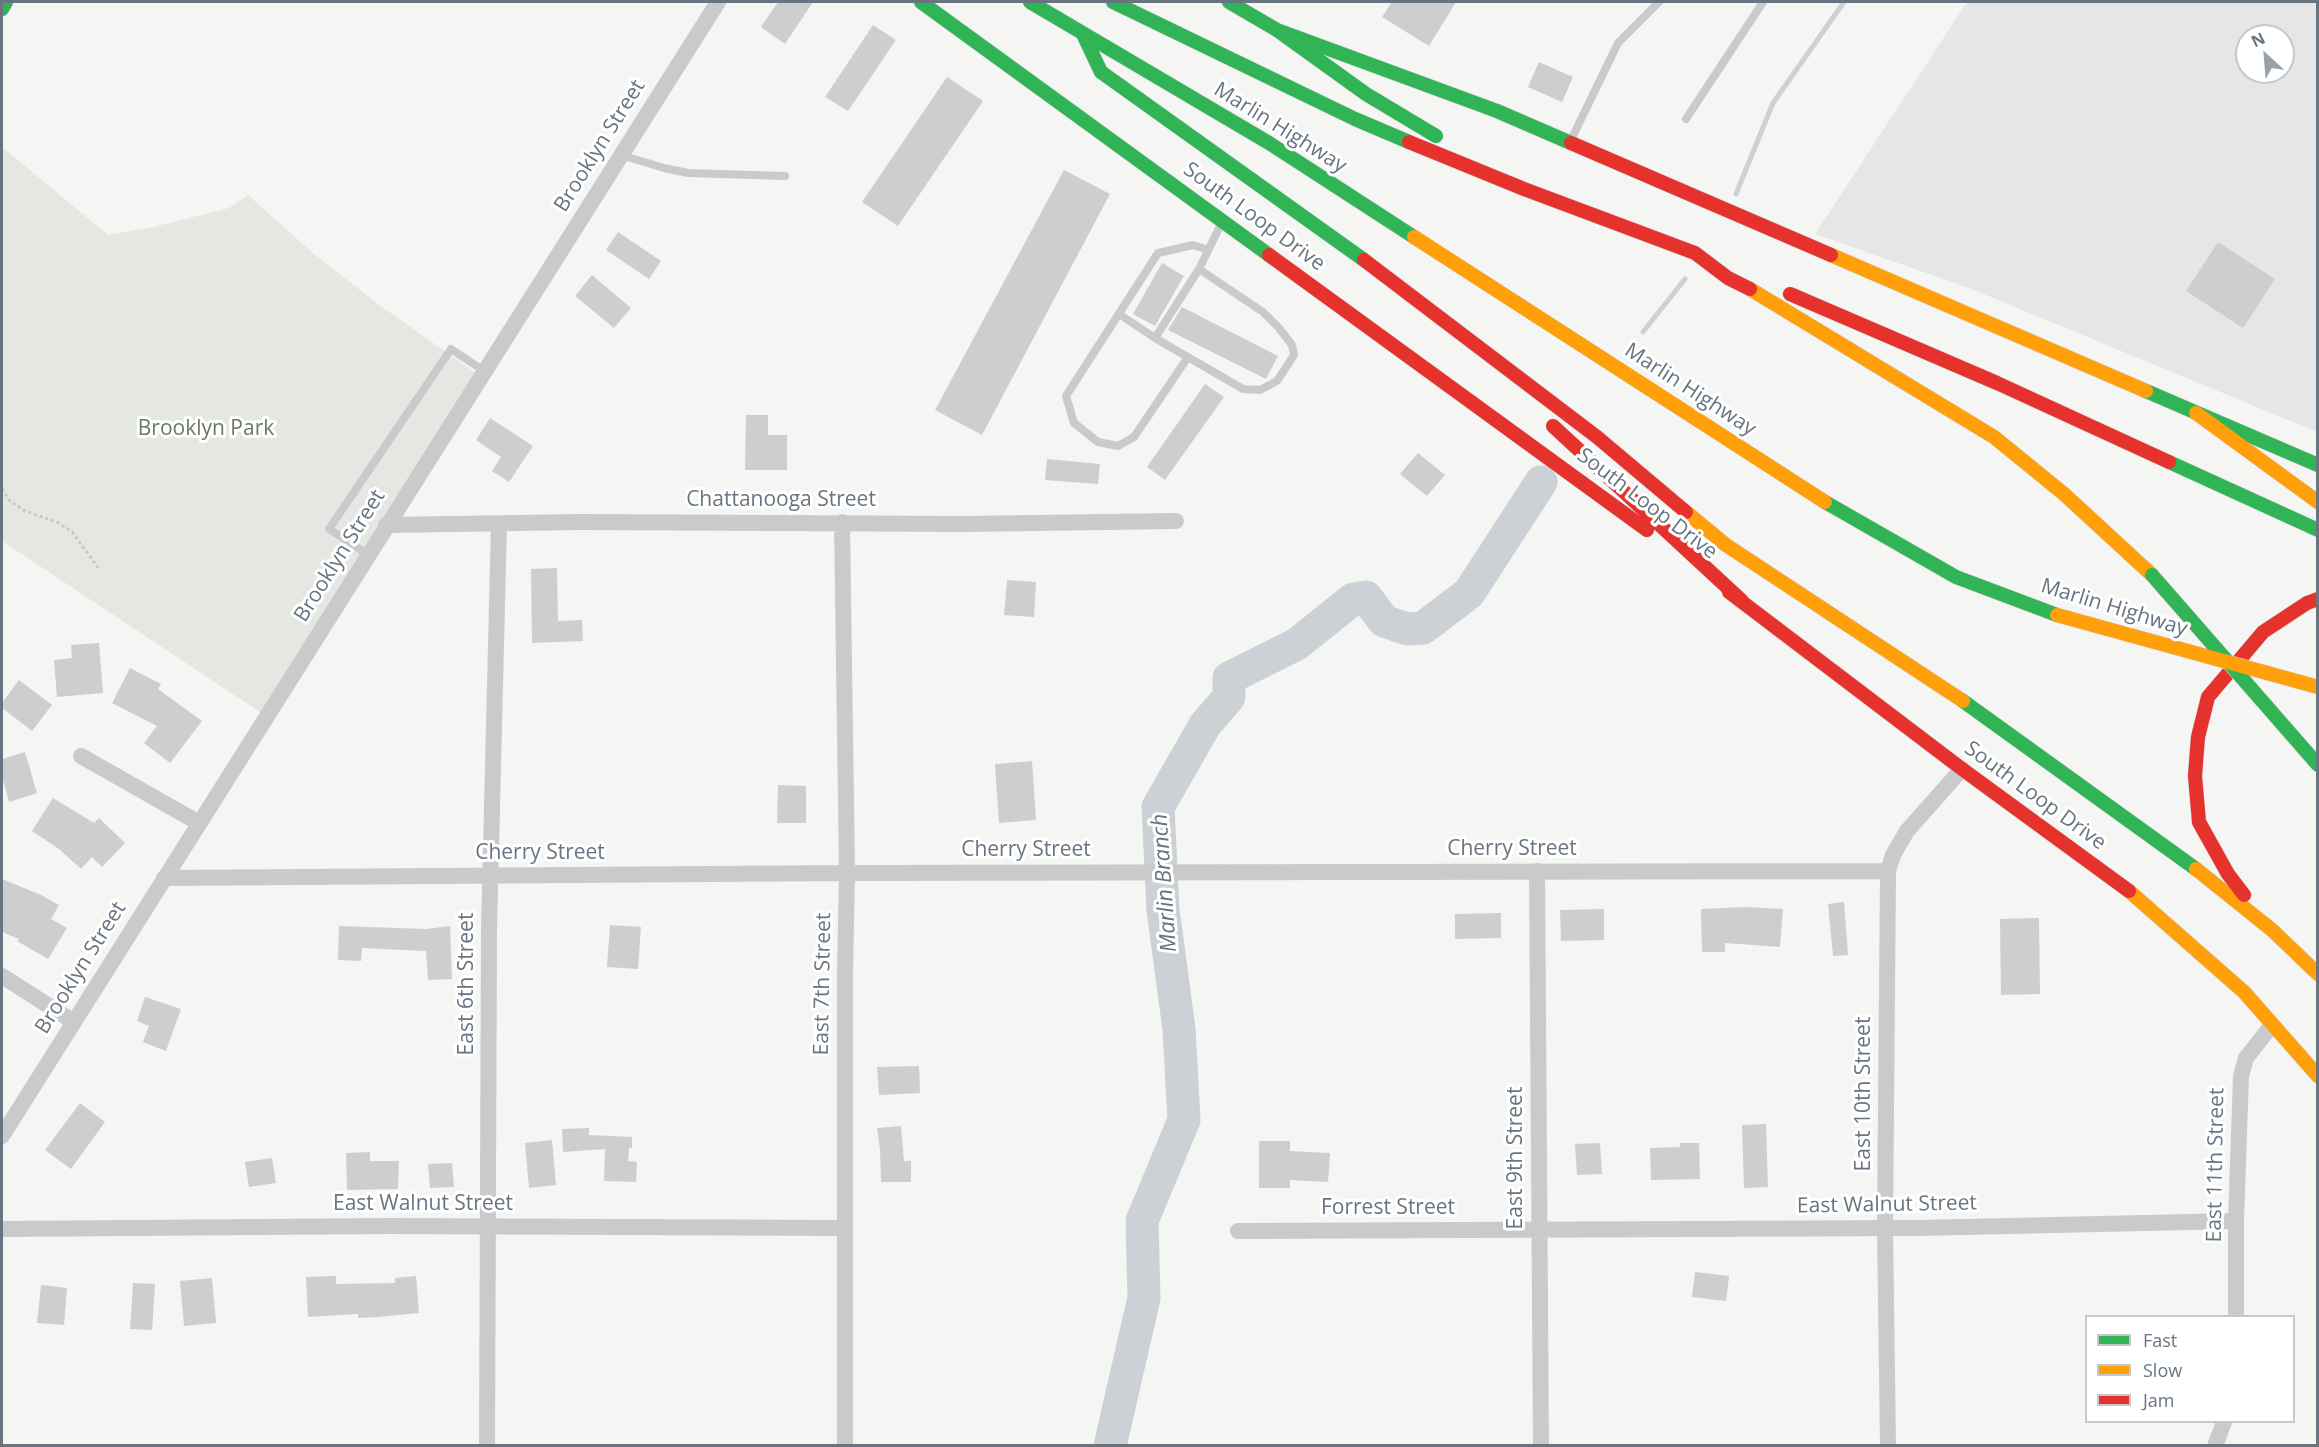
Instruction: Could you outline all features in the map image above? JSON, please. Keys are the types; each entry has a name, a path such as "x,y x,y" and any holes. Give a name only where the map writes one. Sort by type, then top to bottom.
{"main road":[{"path":"2,9 6,2"},
{"name":"South Loop Drive","path":"921,2 1576,477 1962,769 2133,894 2244,992 2318,1076"},
{"name":"Marlin Highway","path":"1030,2 1269,143 1819,499 1956,577 2057,615 2318,687"},
{"path":"1113,2 1354,119 1776,288 1997,383 2318,530"},
{"path":"1234,3 1277,30 1366,94 1524,189"},
{"path":"1277,30 1497,111 2318,465"},
{"path":"1083,34 1101,72 1412,295 1598,437 1726,546 1989,718 2187,862 2272,930 2318,974"},
{"path":"1695,254 1728,278 1757,293 1994,437 2064,494 2152,575 2318,765"},
{"path":"1412,295 1524,400"},
{"path":"2196,413 2318,502"},
{"path":"1542,416 1742,602"},
{"path":"2272,930 2228,874 2199,822 2194,776 2198,737 2208,697 2263,632 2307,603 2318,599"}],"street":[{"name":"Brooklyn Street","path":"2,1136 367,554 718,2"},
{"name":"Chattanooga Street","path":"386,525 842,522 963,524 1176,521"},
{"name":"East 7th Street","path":"842,522 847,873 845,1446"},
{"name":"East 6th Street","path":"487,1446 490,876 499,524"},
{"path":"81,756 199,823"},
{"name":"East 10th Street","path":"1888,1446 1885,1228 1888,871 1893,855 1907,831 1962,769"},
{"name":"East 9th Street","path":"1537,871 1541,1446"},
{"name":"Cherry Street","path":"164,878 847,873 1888,871"},
{"path":"2,976 74,1022"},
{"name":"East 11th Street","path":"2236,1315 2236,1221 2241,1076 2246,1058 2272,1025"},
{"name":"East Walnut Street","path":"1539,1230 1885,1228 2236,1221"},
{"name":"East Walnut Street","path":"2,1229 845,1228"},
{"name":"Forrest Street","path":"1238,1231 1539,1230"},
{"path":"2215,1446 2224,1423"}],"lane":[{"path":"1570,143 1618,43 1659,2"},
{"path":"1686,119 1763,2"},
{"path":"621,155 688,173 786,176"},
{"path":"1155,338 1199,269 1223,221"},
{"path":"1188,357 1134,437 1118,446 1098,442 1074,423 1066,396 1158,253 1193,245 1208,250"},
{"path":"1119,314 1155,338 1243,389 1260,390 1277,381 1294,355 1292,345 1263,312 1199,269"},
{"path":"367,554 329,529 451,349 484,371"}],"path":[{"path":"2,489 10,501 25,511 58,523 72,532 100,570"}],"shaded area":[{"path":"1967,2 2317,2 2317,432 1969,288 1815,234"}],"green space":[{"name":"Brooklyn Park","path":"2,147 108,235 149,228 229,208 248,195 315,255 382,307 480,376 266,716 2,541"}],"building":[{"path":"778,2 813,2 785,44 761,27"},
{"path":"1392,2 1456,2 1429,46 1382,17"},
{"path":"873,25 896,40 848,111 825,97"},
{"path":"1539,62 1573,77 1562,102 1528,87"},
{"path":"947,77 983,101 898,226 862,202"},
{"path":"1064,170 1110,194 982,435 935,410"},
{"path":"618,232 661,261 649,279 606,250"},
{"path":"2218,242 2275,279 2243,328 2186,291"},
{"path":"1162,263 1184,276 1155,326 1133,314"},
{"path":"592,275 631,308 614,328 575,296"},
{"path":"1182,307 1278,356 1266,379 1168,330"},
{"path":"1205,384 1224,397 1165,480 1147,467"},
{"path":"746,415 768,415 768,435 787,435 787,470 745,470"},
{"path":"490,418 533,446 509,482 492,471 501,457 476,440"},
{"path":"1418,453 1445,475 1427,496 1400,474"},
{"path":"1047,459 1100,464 1098,484 1045,480"},
{"path":"557,568 558,621 582,620 583,641 532,643 531,569"},
{"path":"1007,580 1036,582 1034,617 1004,615"},
{"path":"99,643 103,693 57,697 54,660 72,658 71,645"},
{"path":"130,668 161,684 158,689 202,721 170,763 144,743 157,726 112,703"},
{"path":"19,680 52,705 32,731 2,708 2,703"},
{"path":"25,752 37,793 9,802 2,776 2,759"},
{"path":"1032,761 1036,820 999,823 995,764"},
{"path":"778,785 806,786 806,823 777,823"},
{"path":"53,798 94,823 99,818 125,843 102,867 92,857 81,869 59,849 32,831"},
{"path":"2,879 59,905 51,919 67,928 48,959 17,941 19,939 2,932"},
{"path":"1844,902 1848,955 1833,956 1828,904"},
{"path":"1745,907 1783,909 1780,947 1725,943 1725,952 1702,952 1701,909"},
{"path":"1604,909 1604,940 1561,941 1560,910"},
{"path":"1501,913 1501,938 1455,939 1455,914"},
{"path":"2039,918 2040,994 2001,995 2000,919"},
{"path":"610,925 641,927 638,969 607,967"},
{"path":"339,926 426,929 450,926 452,979 428,980 426,951 362,948 361,961 338,960"},
{"path":"145,997 181,1009 166,1051 143,1042 149,1026 137,1021"},
{"path":"919,1066 920,1093 879,1095 877,1067"},
{"path":"80,1103 105,1122 71,1169 45,1150"},
{"path":"1766,1124 1768,1187 1744,1188 1742,1125"},
{"path":"901,1126 904,1161 911,1161 911,1182 881,1182 877,1128"},
{"path":"589,1128 589,1135 632,1137 632,1148 629,1148 628,1161 637,1162 636,1182 604,1181 605,1149 563,1152 562,1129"},
{"path":"552,1140 556,1185 529,1188 525,1143"},
{"path":"1259,1141 1290,1141 1290,1151 1330,1153 1328,1182 1290,1180 1290,1188 1259,1188"},
{"path":"1600,1143 1602,1174 1577,1175 1575,1144"},
{"path":"1680,1143 1699,1143 1700,1179 1651,1180 1650,1148 1680,1147"},
{"path":"370,1152 370,1161 399,1161 398,1189 347,1190 346,1153"},
{"path":"272,1158 276,1183 249,1187 245,1162"},
{"path":"452,1163 454,1187 430,1188 428,1164"},
{"path":"1695,1272 1729,1276 1726,1301 1692,1297"},
{"path":"336,1276 336,1284 395,1283 395,1278 416,1276 419,1313 358,1318 358,1314 308,1317 306,1277"},
{"path":"212,1278 216,1323 184,1326 180,1281"},
{"path":"133,1283 155,1284 152,1330 130,1329"},
{"path":"41,1285 67,1288 64,1325 37,1323"}],"waterway":[{"name":"Marlin Branch","path":"1736,194 1773,103 1844,2"},
{"name":"Marlin Branch","path":"1643,332 1685,279"},
{"name":"Marlin Branch","path":"1110,1446 1144,1298 1142,1221 1184,1120 1179,1029 1163,910 1158,807 1205,725 1229,697 1229,678 1297,644 1353,599 1366,597 1384,621 1407,629 1423,628 1469,593 1541,482"}],"traffic: fast":[{"path":"2,9 6,2"},
{"path":"921,2 1269,255"},
{"path":"1030,2 1269,143 1414,237"},
{"path":"1113,2 1355,119 1409,142"},
{"path":"1229,2 1277,30 1497,111 1571,143"},
{"path":"1277,30 1366,94 1436,136"},
{"path":"1083,34 1101,72 1364,260"},
{"path":"2146,391 2318,465"},
{"path":"2169,462 2318,530"},
{"path":"1825,502 1956,577 2057,615"},
{"path":"2152,575 2318,765"},
{"path":"1963,701 2196,869"}],"traffic: slow":[{"path":"1414,237 1825,502"},
{"path":"1831,255 2146,391"},
{"path":"1750,289 1994,437 2064,494 2152,575"},
{"path":"2196,413 2318,502"},
{"path":"1686,512 1726,545 1963,701"},
{"path":"2057,615 2318,687"},
{"path":"2196,869 2272,930 2318,974"},
{"path":"2129,891 2244,992 2318,1076"}],"traffic: jam":[{"path":"1409,142 1524,189 1695,253 1728,278 1750,289"},
{"path":"1571,143 1831,255"},
{"path":"1269,255 1647,530"},
{"path":"1364,260 1597,437 1686,512"},
{"path":"1790,294 1997,383 2169,462"},
{"path":"1553,426 1742,601"},
{"path":"1729,592 1962,769 2129,891"},
{"path":"2244,895 2228,874 2199,822 2195,776 2198,737 2208,697 2263,632 2307,603 2318,599"}]}
